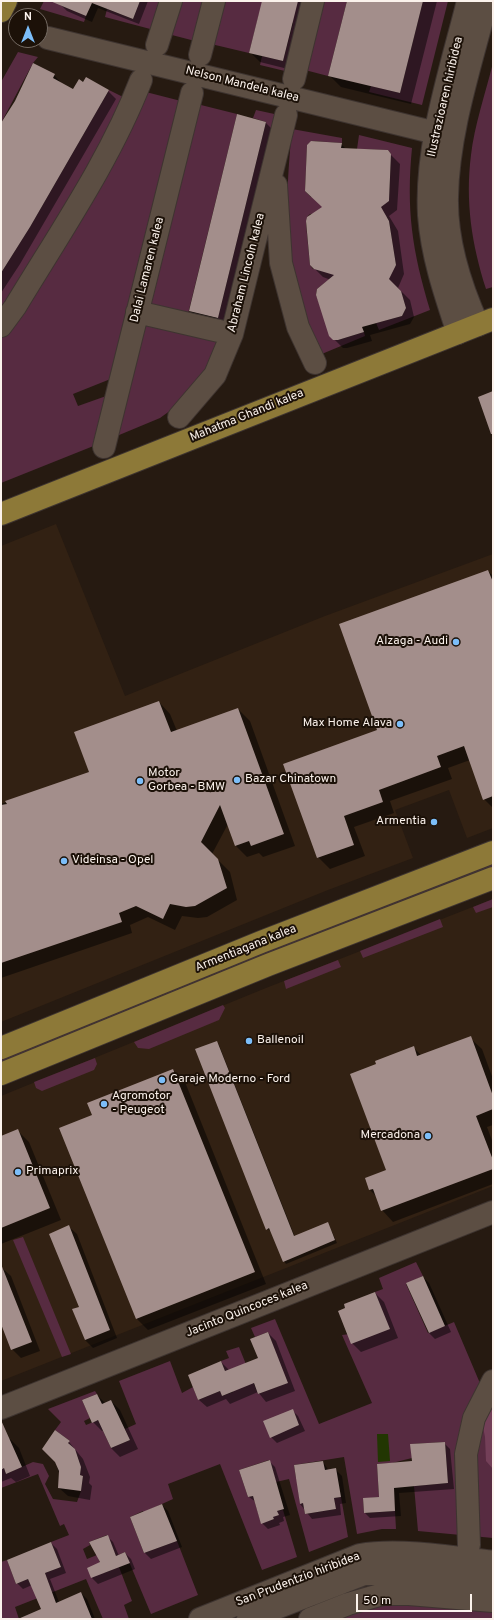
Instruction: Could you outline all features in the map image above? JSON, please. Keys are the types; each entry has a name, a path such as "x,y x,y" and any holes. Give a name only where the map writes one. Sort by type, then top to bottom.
{"main road":[{"path":"1,11 6,1"},
{"name":"Mahatma Ghandi kalea","path":"1,514 476,326"},
{"name":"Armentiagana kalea","path":"1,1048 269,939 493,852"},
{"name":"Armentiagana kalea","path":"1,1074 282,960 493,878"}],"street":[{"path":"157,45 171,1"},
{"path":"200,55 214,1"},
{"path":"294,79 313,1"},
{"name":"Ilustrazioaren hiribidea","path":"468,1 436,133 430,172 429,194 432,236 438,269 476,326"},
{"name":"Ilustrazioaren hiribidea","path":"476,326 458,273 451,243 447,198 448,170 454,133 487,1"},
{"name":"Nelson Mandela kalea","path":"48,38 436,133"},
{"path":"1,326 15,307 102,162 134,98 141,80"},
{"name":"Dalai Lamaren kalea","path":"104,447 192,93"},
{"name":"Abraham Lincoln kalea","path":"179,417 215,375 232,334 286,115"},
{"path":"275,162 281,263 298,327 315,363"},
{"path":"137,312 232,334"},
{"name":"Jacinto Quincoces kalea","path":"1,1408 493,1212"},
{"path":"469,1545 466,1454 474,1418 493,1381"},
{"name":"San Prudentzio hiribidea","path":"200,1619 360,1555 374,1552 391,1552 493,1562"},
{"name":"San Prudentzio hiribidea","path":"248,1619 364,1574 407,1574 493,1581"},
{"path":"310,1619 348,1604 383,1594 409,1594 493,1602"}],"shaded area":[{"path":"44,1 61,1 60,5 86,16 84,22 48,11 48,8 40,8"},
{"path":"140,1 164,1 154,30 105,17 107,9 133,19"},
{"path":"179,1 206,1 195,41 168,34"},
{"path":"222,1 307,1 289,72 260,65 262,56 283,61 293,23 259,14 249,53 211,44"},
{"path":"323,1 347,1 328,76 305,70"},
{"path":"423,1 448,1 422,105 369,92 371,86 400,93"},
{"path":"18,52 38,57 33,63 1,123 1,82"},
{"path":"493,63 493,287 486,289 477,256 471,223 469,206 469,172 480,109"},
{"path":"109,90 125,98 95,157 48,239 1,307 1,273 30,227"},
{"path":"142,91 181,101 113,378 73,394 78,406 109,395 96,445 1,483 1,334"},
{"path":"197,104 237,114 188,314 217,322 266,122 253,118 256,110 279,115 226,329 146,310"},
{"path":"292,129 342,138 342,143 312,141 307,145 305,191 311,197 339,198 339,211 310,214 307,217 306,224 310,265 313,269 345,267 317,289 316,295 333,340 338,340 364,332 365,336 317,356 297,290 289,242 288,186"},
{"path":"359,135 412,148 410,170 410,211 412,230 419,268 430,310 379,330 376,323 402,316 406,308 403,298 397,288 389,287 368,293 396,265 389,221 387,217 355,220 389,201 391,154 388,150 357,149"},
{"path":"143,318 225,336 214,361 178,405 160,418 112,438"},
{"path":"56,524 125,696 325,616 493,554 493,828 467,838 449,790 395,810 413,858 328,890 1,1022 1,546"},
{"path":"493,861 493,869 1,1065 1,1058"},
{"path":"493,899 493,1186 1,1381 1,1096 266,988"},
{"path":"493,899 493,907 476,913 473,907"},
{"path":"440,919 443,927 363,958 360,951"},
{"path":"338,960 341,967 286,989 284,981"},
{"path":"223,1005 225,1008 219,1020 149,1049 138,1048 134,1042"},
{"path":"95,1058 97,1064 94,1070 42,1091 36,1088 34,1082"},
{"path":"23,1237 71,1354 62,1357 13,1240"},
{"path":"416,1262 423,1276 406,1284 428,1333 454,1322 482,1388 493,1367 493,1538 418,1531 414,1486 448,1483 445,1442 411,1444 412,1458 392,1463 377,1464 379,1497 363,1499 364,1513 395,1511 396,1529 382,1529 357,1534 344,1457 294,1465 296,1478 299,1478 305,1514 336,1509 334,1498 341,1497 348,1537 309,1552 289,1479 276,1482 269,1460 239,1470 248,1497 253,1496 261,1523 274,1519 273,1517 278,1515 277,1511 283,1510 297,1557 262,1570 220,1464 168,1484 173,1499 151,1509 151,1530 143,1511 130,1517 144,1553 177,1541 198,1595 151,1614 125,1552 116,1556 107,1535 89,1542 90,1545 83,1549 87,1559 97,1555 104,1573 119,1567 132,1601 124,1605 129,1619 103,1619 86,1579 15,1607 19,1619 1,1619 1,1562 7,1560 16,1584 28,1579 34,1591 49,1584 45,1573 61,1567 51,1542 69,1535 64,1524 60,1526 38,1474 1,1488 1,1470 4,1468 6,1474 33,1462 43,1464 49,1476 45,1484 53,1499 77,1502 81,1491 83,1476 80,1475 78,1458 68,1443 70,1441 55,1430 61,1422 48,1409 95,1391 97,1394 82,1400 90,1418 84,1421 86,1425 98,1420 111,1448 130,1440 125,1429 136,1424 119,1381 170,1361 182,1393 193,1387 198,1400 220,1391 222,1396 233,1392 221,1361 229,1358 226,1351 239,1347 258,1394 287,1383 268,1332 255,1337 251,1328 275,1319 319,1424 372,1403 342,1335 389,1329 375,1292 383,1289 379,1278"},
{"path":"493,1395 493,1469 486,1461 485,1437 481,1417"},
{"path":"377,1434 388,1434 390,1461 378,1462"},
{"path":"394,1603 493,1611 493,1619 337,1619 375,1606"}],"building":[{"path":"50,1 140,1 133,19 92,3 86,16"},
{"path":"262,1 298,1 283,61 249,53"},
{"path":"347,1 423,1 400,93 328,76"},
{"path":"33,63 55,74 53,78 73,89 79,79 83,82 86,77 109,90 30,227 1,273 1,123 15,101"},
{"path":"237,114 266,122 218,318 189,311"},
{"path":"311,141 342,143 341,148 388,150 391,154 389,201 381,207 389,221 396,265 389,279 401,291 406,308 402,316 362,327 364,332 338,340 333,340 329,336 316,295 317,289 334,275 314,269 310,265 306,221 307,217 322,207 305,191 307,145"},
{"path":"493,391 493,434 491,434 478,397"},
{"path":"488,570 493,582 493,796 483,800 464,746 437,756 441,767 379,790 383,802 344,816 354,845 317,858 283,764 377,730 339,624"},
{"path":"159,701 171,732 238,708 284,834 251,846 249,841 235,846 220,805 201,842 218,859 227,888 195,906 186,907 170,904 163,919 136,906 119,913 122,922 1,963 1,805 7,804 5,801 89,772 74,732"},
{"name":"Mercadona","path":"471,1036 493,1096 493,1109 476,1116 493,1160 493,1169 381,1211 373,1189 369,1190 365,1178 386,1170 350,1074 376,1064 375,1061 414,1046 417,1056"},
{"path":"217,1041 294,1236 328,1222 335,1240 283,1262 269,1228 266,1230 195,1049"},
{"path":"173,1069 255,1272 136,1319 59,1128 92,1115 87,1103"},
{"name":"Primaprix","path":"18,1129 50,1208 1,1228 1,1136"},
{"path":"69,1225 110,1330 85,1340 72,1309 79,1307 49,1234"},
{"path":"1,1264 32,1342 11,1350 1,1324"},
{"path":"423,1276 445,1326 429,1333 406,1283"},
{"path":"375,1292 390,1329 351,1344 338,1311 345,1308 344,1304"},
{"path":"268,1332 288,1383 258,1394 254,1383 222,1396 220,1391 198,1400 188,1375 221,1361 225,1371 258,1358 250,1339"},
{"path":"97,1394 102,1404 111,1400 130,1440 111,1448 98,1420 92,1423 82,1400"},
{"path":"293,1409 299,1425 270,1438 263,1421"},
{"path":"1,1420 22,1467 6,1474 4,1468 1,1470"},
{"path":"55,1430 70,1441 68,1443 75,1449 81,1467 80,1475 83,1476 81,1491 58,1488 59,1471 55,1462 42,1449"},
{"path":"445,1442 448,1483 394,1488 395,1511 364,1513 363,1498 379,1497 377,1464 412,1461 410,1444"},
{"path":"270,1460 284,1509 277,1511 279,1515 273,1517 274,1519 261,1524 253,1496 248,1497 239,1470"},
{"path":"323,1461 325,1470 336,1468 341,1497 334,1498 336,1509 305,1514 303,1503 300,1504 294,1465"},
{"path":"162,1504 177,1541 144,1553 130,1517"},
{"path":"108,1535 116,1556 125,1552 130,1563 91,1578 87,1568 100,1562 89,1542"},
{"path":"51,1542 61,1567 45,1573 56,1603 81,1592 92,1619 18,1619 41,1609 28,1579 16,1584 7,1560"}],"place":[{"name":"Alzaga - Audi","path":"456,642"},
{"name":"Max Home Alava","path":"400,724"},
{"name":"Bazar Chinatown","path":"237,780"},
{"name":"Motor Gorbea - BMW","path":"140,781"},
{"name":"Armentia","path":"434,822"},
{"name":"Videinsa - Opel","path":"64,861"},
{"name":"Ballenoil","path":"249,1041"},
{"name":"Garaje Moderno - Ford","path":"162,1080"},
{"name":"Agromotor - Peugeot","path":"104,1104"},
{"name":"Mercadona","path":"428,1136"},
{"name":"Primaprix","path":"18,1172"}]}
